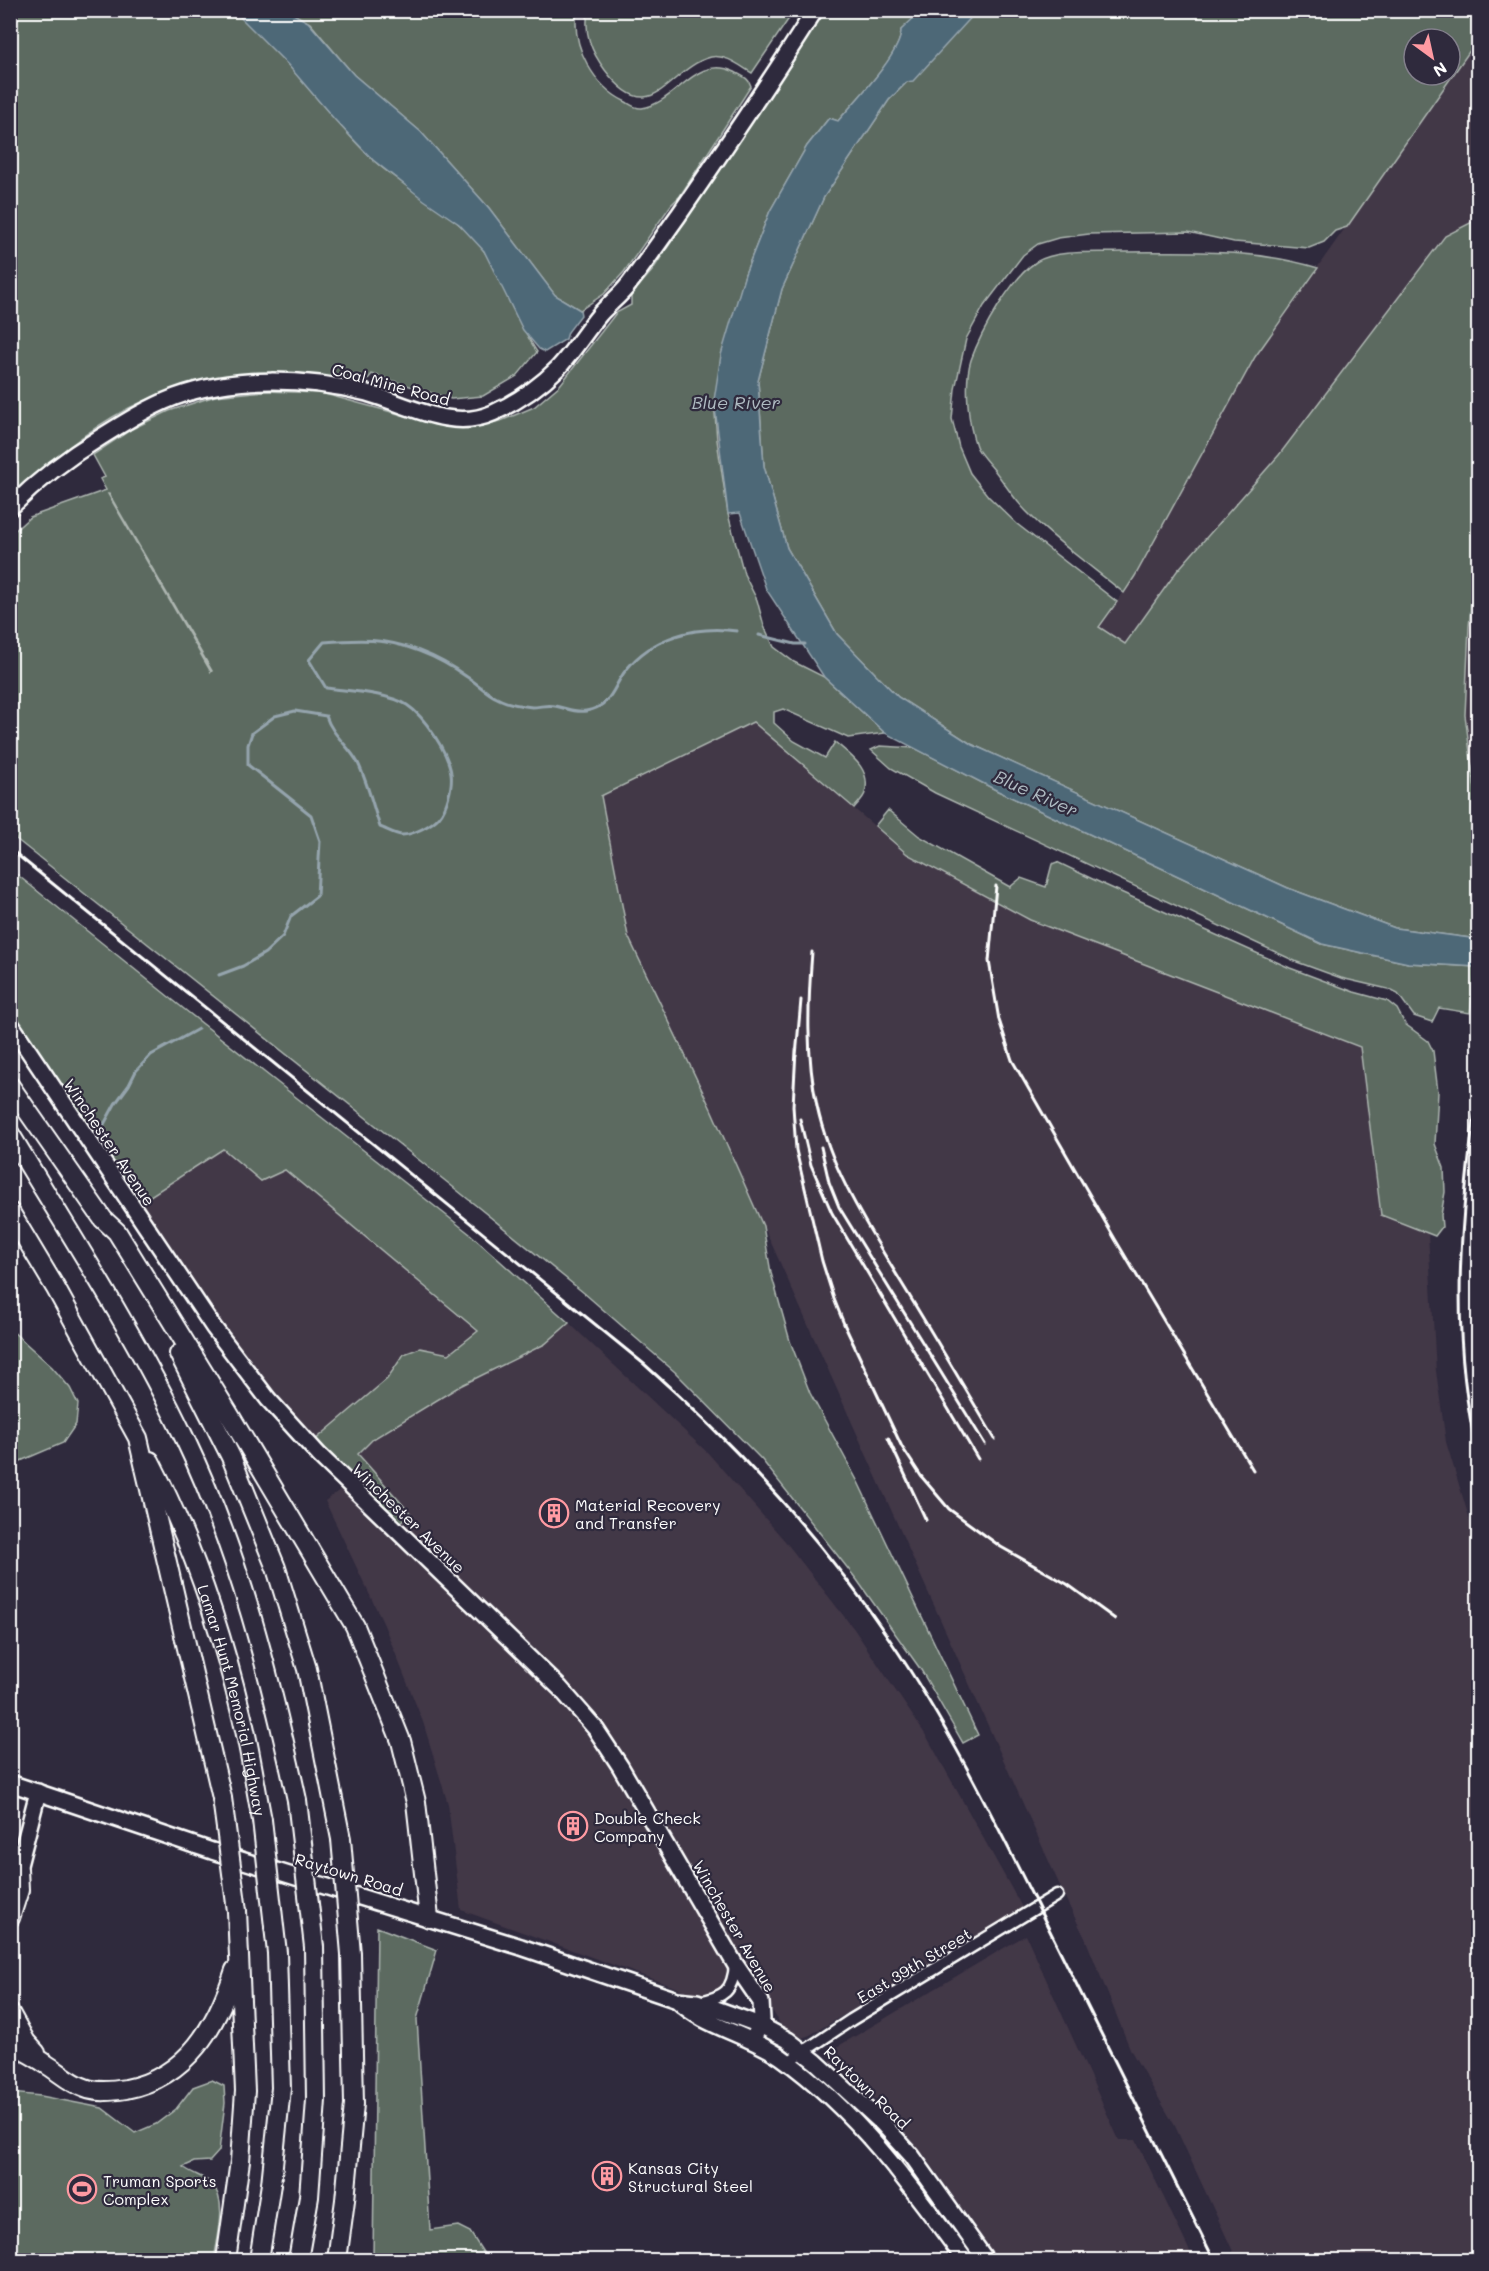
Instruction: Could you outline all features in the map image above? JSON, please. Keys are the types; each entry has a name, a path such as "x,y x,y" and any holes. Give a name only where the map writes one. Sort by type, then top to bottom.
{"highway":[{"path":"10,1086 103,1219 117,1232 355,1626 401,1741 416,1802 429,1918"},
{"path":"10,1134 132,1338 184,1437 219,1520 273,1690 297,1800 314,1947 316,2100 309,2197 298,2260"},
{"path":"10,1212 55,1287 138,1438 222,1798 237,1911 245,2091 240,2161 226,2260"},
{"path":"103,1219 109,1238 176,1347 226,1447 276,1568 307,1670 341,1839 351,1954 354,2104 337,2260"},
{"name":"Lamar Hunt Memorial Highway","path":"138,1438 174,1508 211,1609 241,1713 262,1820 277,1953 281,2088 272,2184 259,2260"},
{"path":"10,1918 19,1890 14,1874"},
{"path":"10,2043 45,2063 71,2082 87,2089 113,2091 135,2087 158,2079 176,2067 196,2047 214,2023 238,1960"},
{"path":"10,2013 26,2042 45,2063"}],"street":[{"name":"Coal Mine Road","path":"10,508 65,459 113,429 148,408 176,396 205,388 285,381 330,385 369,394 439,417 460,420 493,413 537,387 559,367 601,313 628,286 741,126 815,10"},
{"name":"Winchester Avenue","path":"10,1023 213,1328 268,1399 319,1455 560,1688 595,1728 620,1766 735,1964 761,2002 760,2025"},
{"name":"Raytown Road","path":"10,1783 213,1851 528,1949 677,2000 697,2002 776,2032 804,2052 882,2122 912,2157 986,2260"},
{"path":"14,1874 38,1792"},
{"name":"East 39th Street","path":"788,2062 851,2020 1057,1895"},
{"path":"697,2002 716,1999 727,1991 734,1981 735,1964"},
{"name":"Raytown Road","path":"677,2000 688,2011 753,2040 788,2062 831,2097 874,2141 965,2260"},
{"path":"753,2040 760,2025"},
{"path":"941,2228 956,2218"}],"shaded area":[{"path":"1478,39 1478,221 1445,236 1279,455 1177,571 1125,645 1099,627 1135,576 1255,356 1444,87 1462,87 1462,62"},
{"path":"1478,538 1478,812 1465,715 1469,627"},
{"path":"753,722 907,854 1030,920 1360,1047 1381,1215 1428,1233 1436,1371 1446,1442 1478,1547 1478,2260 1237,2260 1175,2126 1131,2051 1085,1938 711,1109 628,936 601,796"},
{"path":"223,1149 261,1181 284,1170 478,1332 449,1354 420,1348 404,1354 387,1379 314,1441 278,1401 237,1348 138,1204"},
{"path":"569,1323 708,1453 785,1541 854,1629 927,1737 1023,1909 810,2035 799,2039 785,2032 617,1749 569,1687 397,1525 410,1514 357,1455 373,1439 460,1386 545,1344"},
{"path":"341,1489 522,1661 568,1710 603,1754 728,1965 727,1976 721,1988 709,1993 694,1994 461,1910 448,1804 423,1722 384,1625 325,1501"},
{"path":"1026,1935 1119,2140 1136,2140 1194,2260 998,2260 924,2155 855,2077 831,2062 830,2051"}],"green space":[{"path":"588,10 794,11 752,73 722,57 711,57 696,63 660,91 648,96 636,96 622,88 605,70 596,56 588,35"},
{"path":"10,11 237,11 372,159 447,214 474,238 491,263 537,352 517,376 483,396 451,399 372,374 364,384 308,377 253,376 225,379 171,391 144,401 90,431 57,456 11,497"},
{"path":"288,11 577,11 578,38 587,64 595,76 614,95 638,108 655,104 697,73 709,69 721,68 735,72 747,79 751,86 680,196 671,205 624,272 604,294 580,310 555,295 489,208 421,132 354,75 310,23"},
{"path":"823,11 922,11 901,30 894,52 865,90 838,121 829,118 807,146 770,211 745,274 714,400 717,440 728,514 744,574 757,600 764,626 774,647 794,662 824,677 885,733 848,738 783,709 774,712 774,723 794,741 825,758 835,742 863,770 866,784 864,795 854,808 753,722 601,796 628,936 711,1109 763,1226 771,1273 790,1341 810,1393 858,1482 978,1735 963,1743 921,1670 857,1580 762,1460 675,1372 584,1293 458,1191 11,835 10,535 30,517 106,490 100,479 105,477 93,455 132,429 169,411 215,396 266,391 321,393 447,427 470,429 503,420 534,407 560,385 616,313 631,305 631,295 652,271","holes":["108,494 212,671 211,672"]},
{"path":"977,11 1478,11 1478,39 1462,62 1462,27 1402,27 1402,87 1445,87 1347,227 1335,231 1324,242 1309,248 1234,242 1188,232 1089,234 1058,238 1038,244 1023,255 984,306 966,339 955,389 952,419 959,447 970,473 988,496 1017,524 1117,602 1099,627 1125,644 1177,571 1279,455 1445,236 1478,221 1478,538 1469,627 1465,715 1478,812 1478,939 1395,928 1288,888 971,744 898,697 837,634 787,548 764,466 758,381 782,289 824,197 889,100"},
{"path":"1077,252 1195,252 1270,257 1318,268 1255,357 1124,593 1049,533 1026,511 979,452 973,437 969,415 967,391 969,369 982,335 998,306 1017,280 1036,262 1055,255"},
{"path":"880,746 915,748 998,791 1322,944 1408,963 1476,967 1470,1013 1439,1008 1432,1022 1414,1016 1398,994 1388,989 1341,978 1297,962 935,793 891,768 871,750"},
{"path":"888,810 919,836 1010,887 1021,878 1046,887 1052,864 1057,862 1290,968 1354,992 1387,1001 1397,1009 1405,1024 1428,1041 1433,1051 1438,1092 1435,1144 1444,1168 1445,1192 1441,1215 1442,1227 1435,1236 1381,1215 1360,1047 1030,920 907,854 875,826"},
{"path":"10,869 470,1234 569,1323 545,1344 460,1386 373,1439 358,1454 411,1514 397,1525 314,1441 387,1379 404,1354 420,1348 449,1354 478,1331 285,1170 261,1181 223,1149 138,1204 11,1012"},
{"path":"11,1330 52,1367 70,1388 78,1404 76,1424 63,1443 11,1465"},
{"path":"377,1927 437,1950 417,2019 430,2230 458,2226 470,2232 488,2260 373,2260"},
{"path":"212,2080 224,2086 225,2103 219,2151 210,2161 194,2162 183,2167 211,2183 219,2200 221,2210 214,2260 11,2260 11,2093 41,2096 102,2108 135,2133 156,2124 176,2109 193,2087"}],"water":[{"name":"Blue River","path":"922,10 977,11 913,81 907,82 889,100 824,197 782,289 758,381 764,466 787,548 837,634 898,697 971,744 1288,888 1395,928 1478,939 1478,967 1408,963 1322,944 998,791 885,733 824,677 766,589 740,513 728,514 714,400 721,355 745,274 770,211 807,146 829,118 838,121 865,90 894,51 901,30"},
{"path":"237,11 288,11 308,22 354,75 421,132 489,208 555,295 580,310 581,315 568,332 566,339 545,352 539,349 523,330 484,251 459,224 373,160"}],"waterway":[{"path":"219,975 243,966 265,953 283,936 291,916 317,896 320,841 311,815 248,765 248,745 252,733 275,716 295,711 326,716 332,729 358,763 380,827 397,834 411,833 427,826 439,817 447,802 451,784 449,764 428,726 414,710 399,701 368,693 326,688 309,660 324,642 372,640 407,647 444,662 489,693 505,701 528,707 552,705 582,711 595,709 607,700 626,670 649,649 662,642 691,632 737,631"},
{"path":"759,635 795,644 805,644"},
{"path":"102,1128 136,1071 151,1055 198,1029"}],"railway":[{"path":"10,849 644,1364 745,1460 806,1529 836,1565 890,1640 954,1744 1010,1851 1214,2260"},
{"path":"996,886 989,961 999,1020 1012,1060 1115,1239 1253,1470"},
{"path":"812,952 809,1010 811,1068 817,1106 831,1153 864,1219 995,1439"},
{"path":"796,1056 801,1000"},
{"path":"796,1050 793,1106 796,1150 822,1261 844,1324 902,1447 921,1476 949,1509 1001,1547 1067,1584 1115,1619"},
{"path":"1478,1087 1467,1179 1460,1271 1463,1364 1478,1455"},
{"path":"800,1119 811,1165 832,1213 978,1459"},
{"path":"821,1147 829,1182 839,1207 985,1444"},
{"path":"888,1438 926,1520"}],"place":[{"name":"Material Recovery and Transfer","path":"554,1513"},
{"name":"Double Check Company","path":"573,1826"},
{"name":"Kansas City Structural Steel","path":"607,2176"},
{"name":"Truman Sports Complex","path":"82,2189"}]}
